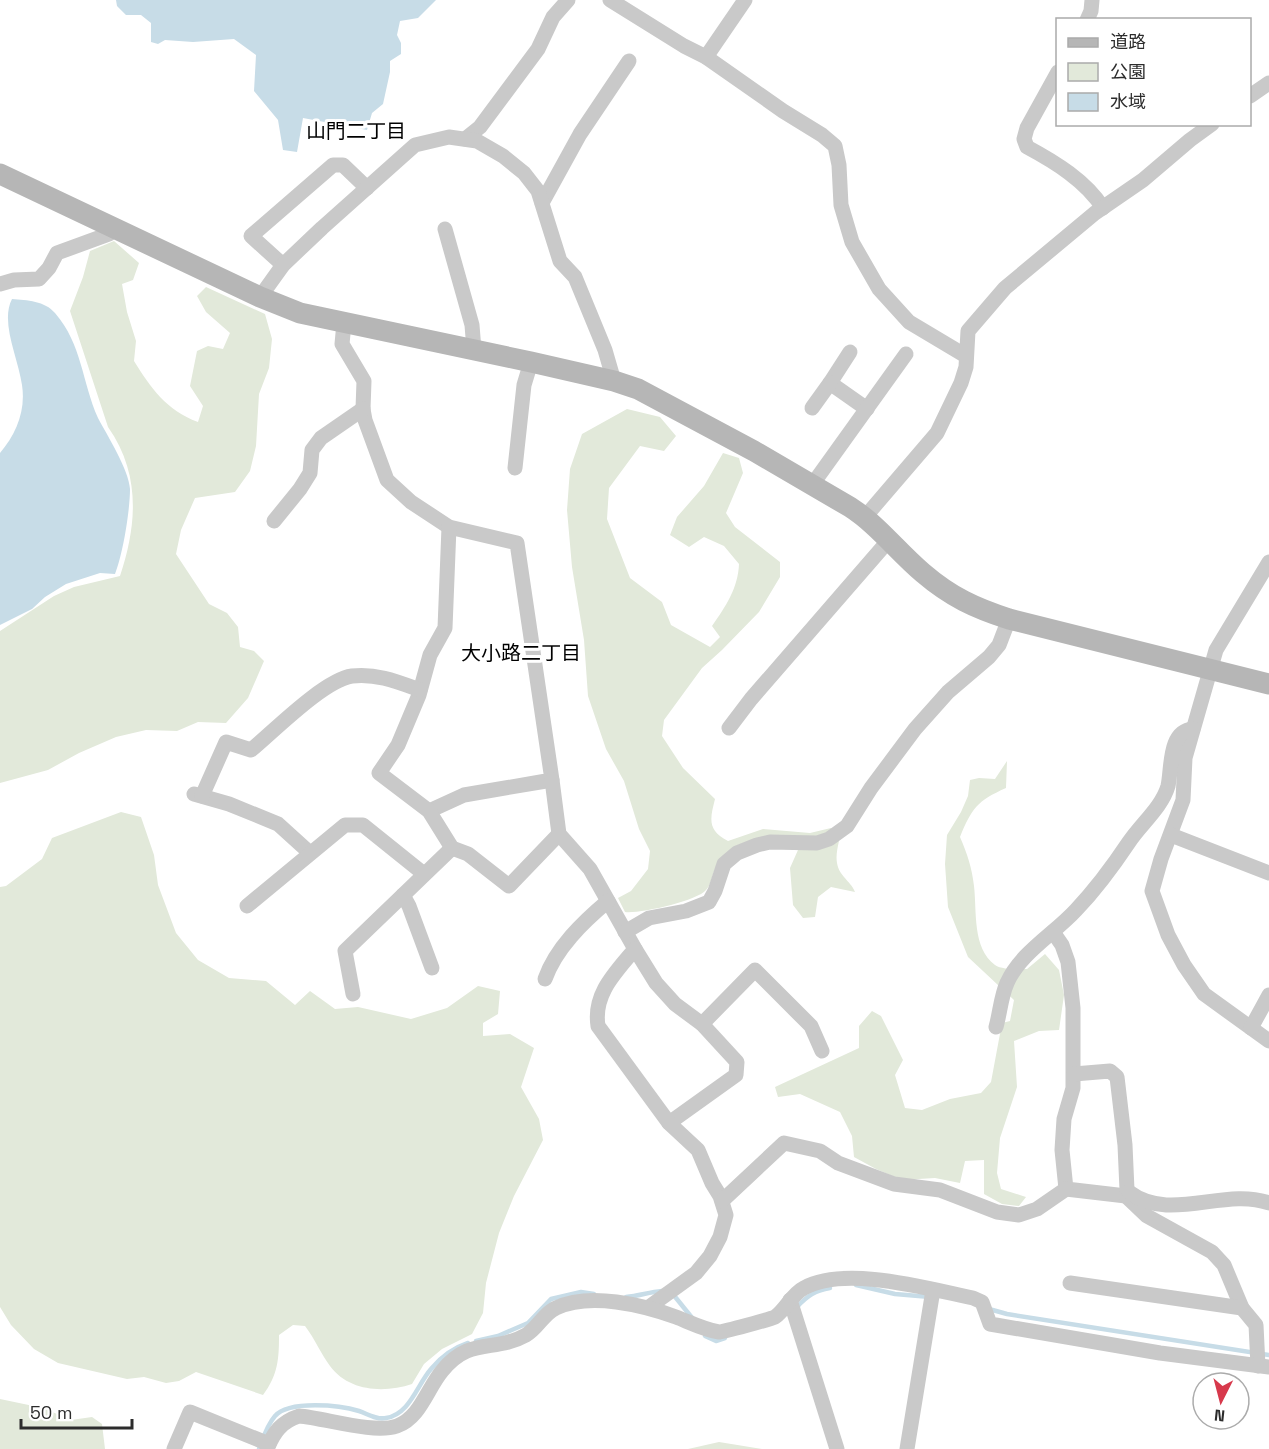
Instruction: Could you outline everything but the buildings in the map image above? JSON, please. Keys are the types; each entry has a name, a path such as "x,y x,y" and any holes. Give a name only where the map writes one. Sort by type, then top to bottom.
{"street":[{"path":"465,139 480,127 538,49 553,17 568,0"},
{"path":"610,0 706,57 835,146 839,165 841,205 852,242 879,289 909,322 966,356"},
{"path":"706,57 745,0"},
{"path":"1088,18 1092,0"},
{"path":"542,203 580,134 629,61"},
{"path":"1056,76 1027,128 1024,139 1027,147 1085,186 1102,208"},
{"path":"1251,95 1269,82"},
{"path":"865,517 937,433 961,383 966,367 968,331 1005,288 1102,208 1143,180 1209,126"},
{"path":"260,297 283,265 416,145 449,137 477,141 503,156 524,173 537,191 560,261 575,277 605,350 614,381"},
{"path":"283,265 251,237 333,165 343,165 367,188"},
{"path":"0,174 260,297 300,313 531,362 614,381 638,389 813,485 865,517 922,573 973,607 1009,619 1269,684"},
{"path":"0,284 14,280 39,279 49,268 57,253 109,234 114,228"},
{"path":"445,229 472,325 474,350"},
{"path":"344,323 342,344 364,381 365,420 387,480 411,502 449,527 517,543 559,834 590,869 656,983 675,1004 702,1024 737,1062 736,1076 669,1123"},
{"path":"812,408 850,352"},
{"path":"813,485 906,354"},
{"path":"515,468 524,385 531,362"},
{"path":"830,383 867,409"},
{"path":"274,521 310,473 312,450 321,438 363,409"},
{"path":"449,527 446,628 430,656 420,690 398,745 379,773 429,811 452,848 468,854 509,886 559,834"},
{"path":"729,728 751,699 889,540"},
{"path":"1269,562 1216,651 1185,758 1183,800 1152,891 1168,935 1184,965 1204,994 1269,1041"},
{"path":"625,932 649,918 686,911 709,902 724,864 737,852 770,842 817,843 829,839 847,826 871,788 915,729 948,692 989,657 999,645 1009,619"},
{"path":"310,853 278,824 229,804 197,795 226,742 250,750 326,687 351,676 383,677 420,690"},
{"path":"996,1027 1007,983 1020,961 1053,932 1096,888 1117,861 1167,789 1174,743 1186,729 1193,729"},
{"path":"429,811 464,795 552,780"},
{"path":"247,906 345,825 363,825 424,874"},
{"path":"1171,835 1269,873"},
{"path":"353,994 345,951 452,848"},
{"path":"403,895 432,968"},
{"path":"545,979 550,964 562,947 608,901"},
{"path":"1053,932 1062,945 1068,962 1073,1008 1073,1088 1064,1119 1062,1150 1066,1190"},
{"path":"635,949 602,991 596,1012 598,1026 669,1123 698,1150 722,1201 726,1215 720,1237 710,1256 696,1273 649,1307"},
{"path":"702,1024 755,970 811,1026 822,1051"},
{"path":"1251,1028 1269,995"},
{"path":"174,1449 190,1412 268,1447 277,1429 287,1420 298,1416 382,1429 398,1426 408,1420 441,1372 456,1355 467,1349 516,1340 529,1333 555,1308 580,1301 649,1307 720,1332 775,1317 804,1288 843,1278 865,1279 974,1298 982,1302 990,1324 1160,1353 1264,1366 1256,1324 1242,1308 1224,1265 1212,1252 1147,1216 1126,1193 1125,1145 1117,1077 1110,1071 1074,1074"},
{"path":"722,1201 784,1143 820,1151 838,1163 894,1184 940,1190 997,1212 1019,1215 1037,1209 1066,1190 1126,1193 1138,1198 1184,1206 1217,1200 1269,1203"},
{"path":"1070,1284 1242,1308"},
{"path":"907,1449 933,1290"},
{"path":"790,1300 837,1449"}],"green space":[{"path":"114,241 139,263 133,280 122,284 127,312 136,341 134,361 160,397 187,417 198,422 203,406 190,386 197,351 208,346 223,349 230,333 206,312 197,296 206,287 265,314 272,339 269,368 259,394 256,446 250,471 235,492 195,498 181,530 176,554 209,604 227,613 238,627 240,647 254,651 264,661 248,698 226,723 198,722 177,731 146,730 116,737 48,770 0,783 0,631 54,596 74,587 120,576 130,538 133,500 131,481 119,445 108,427 70,311 90,251"},
{"path":"627,409 660,417 676,436 664,451 640,446 609,488 607,519 630,578 662,602 671,625 710,647 720,637 712,626 734,589 739,564 724,546 704,537 689,547 670,535 677,517 704,486 723,453 739,458 743,473 726,513 735,527 780,562 780,577 759,612 702,668 664,720 662,736 683,768 715,799 711,818 713,828 716,833 728,841 763,829 810,833 831,828 839,841 837,864 855,892 831,887 818,897 815,917 803,918 793,905 790,868 798,850 784,838 744,843 728,851 715,869 706,890 692,898 667,906 625,912 618,898 631,891 648,869 650,851 639,829 624,781 606,749 588,696 584,640 572,567 567,510 570,469 582,434"},
{"path":"1007,761 1006,788 988,797 972,812 960,837 972,873 979,939 988,958 1002,968 1027,969 1045,954 1059,970 1064,995 1059,1030 1039,1031 1014,1041 1017,1087 1000,1138 997,1173 1001,1189 1026,1197 1019,1206 1002,1204 984,1194 984,1160 965,1161 960,1183 935,1178 902,1180 876,1169 854,1157 852,1136 840,1112 800,1094 778,1097 775,1087 859,1048 859,1026 872,1011 881,1016 903,1060 895,1075 905,1108 922,1110 950,1099 981,1093 991,1082 1002,1023 1010,1021 1014,1000 968,957 948,907 945,864 947,835 968,796 970,780 995,779"},
{"path":"121,812 141,817 154,855 158,885 176,933 198,960 229,978 266,981 295,1005 310,991 335,1009 358,1007 411,1019 447,1008 478,986 500,991 498,1014 483,1023 483,1036 510,1034 534,1048 521,1087 539,1119 543,1140 514,1196 499,1233 486,1283 483,1313 472,1334 442,1349 424,1364 412,1384 379,1389 347,1381 330,1366 305,1326 293,1325 279,1335 277,1366 272,1381 263,1395 196,1372 179,1381 166,1383 144,1377 127,1379 58,1363 34,1349 11,1325 0,1307 0,887 6,886 42,859 52,838"},
{"path":"0,1399 43,1408 71,1420 92,1417 102,1424 105,1449 0,1449"},
{"path":"719,1442 762,1449 688,1449"}],"water":[{"path":"116,0 436,0 418,18 400,21 397,35 401,43 401,54 390,61 383,104 372,113 367,130 303,118 297,152 283,150 278,120 254,91 256,55 234,39 193,42 165,40 158,44 151,42 151,23 141,15 126,15 117,6"},
{"path":"12,299 46,306 64,325 76,350 98,418 126,472 130,498 123,544 115,574 100,573 66,584 45,597 32,609 0,625 0,453 15,430 21,413 23,395 9,329 9,308"}],"waterway":[{"path":"856,1285 895,1294 930,1297"},
{"path":"797,1307 812,1294 830,1288"},
{"path":"626,1297 662,1291"},
{"path":"476,1341 498,1336 528,1323 551,1299 581,1292 594,1294"},
{"path":"672,1293 693,1319"},
{"path":"989,1309 1007,1314 1269,1355"},
{"path":"705,1336 716,1341 725,1338"},
{"path":"259,1449 265,1432 275,1416 291,1408 315,1405 351,1409 379,1418 394,1415 407,1405 439,1361 452,1350 468,1343"}],"district":[{"name":"山門二丁目","path":"356,131"},
{"name":"大小路二丁目","path":"521,653"}]}
